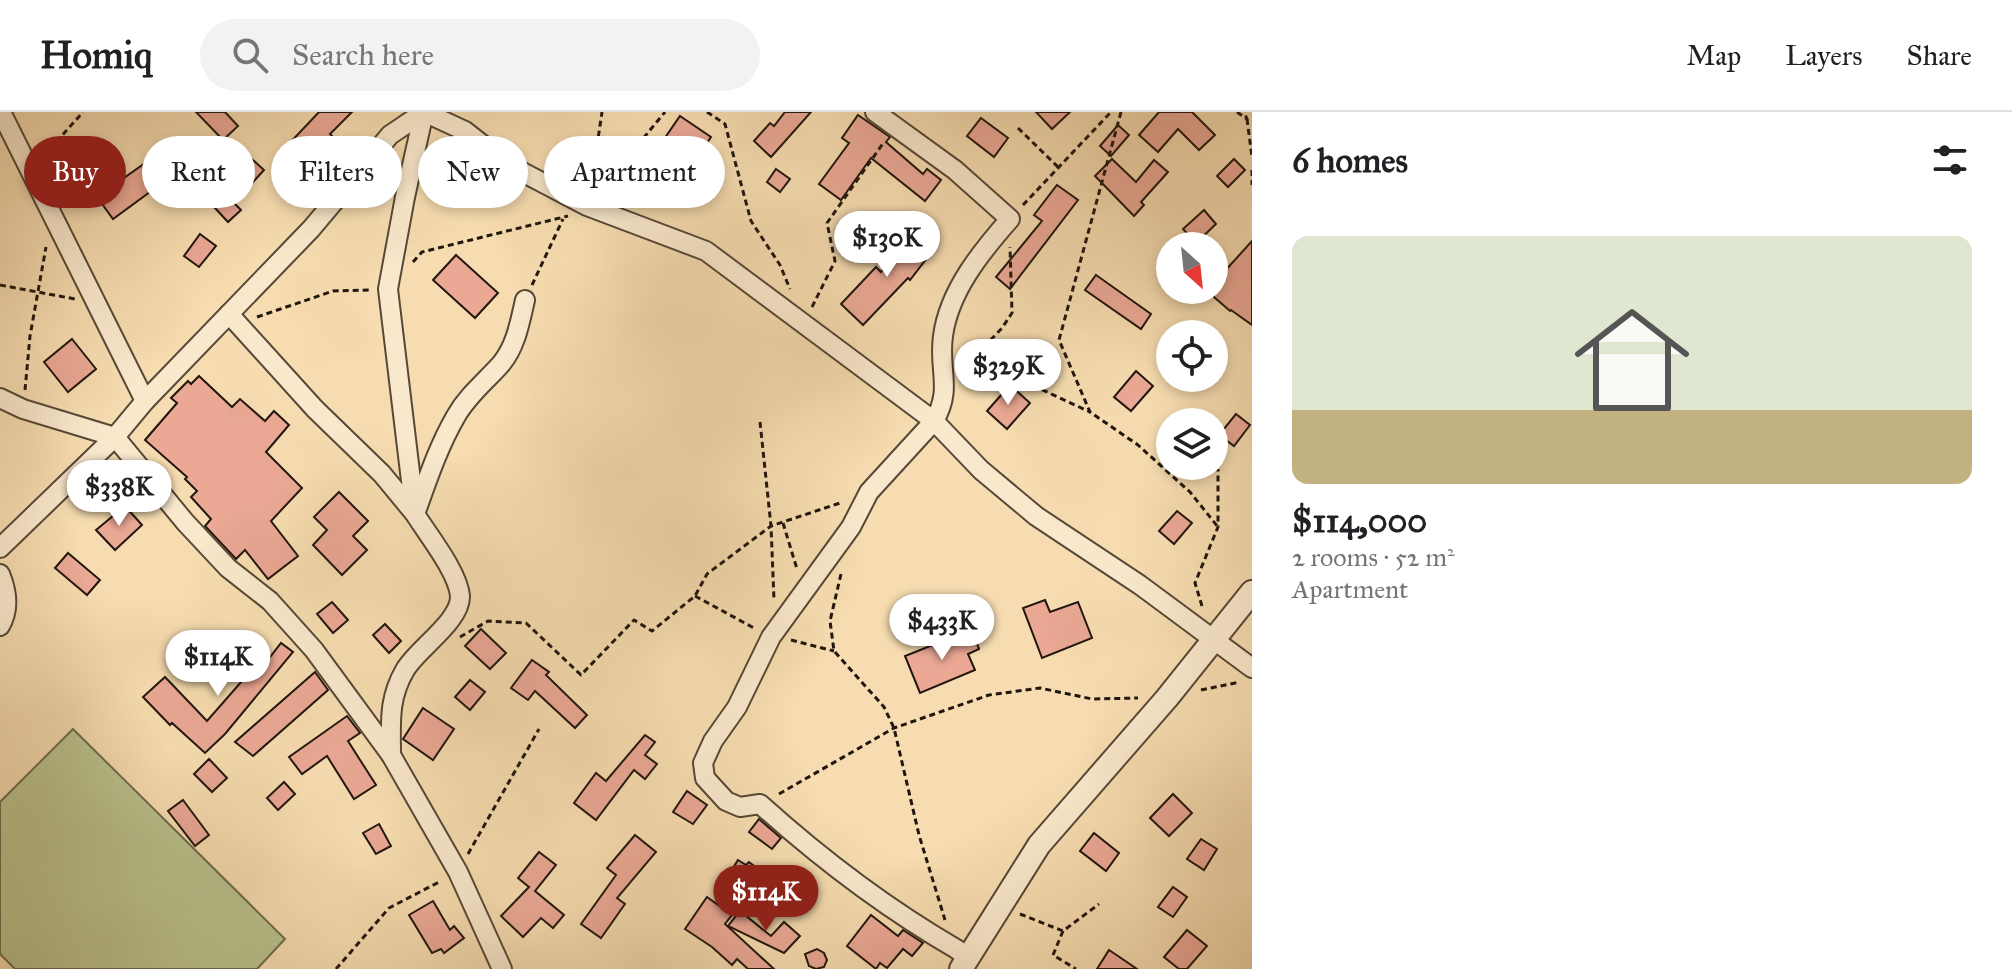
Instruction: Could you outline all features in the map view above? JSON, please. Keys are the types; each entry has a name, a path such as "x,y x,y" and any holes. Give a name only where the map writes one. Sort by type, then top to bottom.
{"street":[{"path":"1,112 24,157"},
{"path":"424,112 465,131 507,164 544,183"},
{"path":"415,514 388,289 424,112"},
{"path":"0,548 115,437 145,401 234,318 390,135 424,112"},
{"path":"875,112 955,170 1010,219 974,260 943,334 946,389 942,407 934,421 869,492 851,527 771,637 737,707 713,741 703,763 705,778 726,801 740,807 760,804 794,835 962,959 1001,906 1039,845 1167,698 1252,592"},
{"path":"50,208 145,401"},
{"path":"592,208 706,251 934,421 981,470 1036,516 1140,585 1252,668"},
{"path":"415,514 434,460 456,415 477,386 503,362 516,338 525,300"},
{"path":"234,318 315,409 382,474 415,514 454,576 460,596 457,609 405,669 390,705 391,755"},
{"path":"0,398 23,409 115,437 185,522 228,568 270,601 314,650 391,755 458,872 502,969"},
{"path":"0,574 7,590 6,616 0,626"}],"path":[{"path":"62,136 83,112"},
{"path":"598,136 602,112"},
{"path":"645,136 665,112"},
{"path":"707,112 725,124 751,221 780,265 804,323"},
{"path":"946,389 1012,313 1010,219 1111,112"},
{"path":"1090,412 1059,340 1121,112"},
{"path":"1237,112 1247,119"},
{"path":"1244,112 1252,157"},
{"path":"804,323 835,261 827,223 896,125"},
{"path":"1018,128 1059,168"},
{"path":"1252,170 1252,185"},
{"path":"234,318 333,291 388,289 422,252 563,219 583,208"},
{"path":"23,409 30,336 52,212"},
{"path":"525,300 563,219"},
{"path":"0,285 98,305"},
{"path":"943,334 972,357 1090,412 1138,445 1190,492 1218,527"},
{"path":"760,422 771,526 775,612 786,617"},
{"path":"1212,641 1195,583 1218,527 1218,480"},
{"path":"434,638 461,637 488,621 526,623 581,675 634,620 652,631 695,596 707,574 771,526 869,492"},
{"path":"783,523 805,591"},
{"path":"834,651 830,621 841,574"},
{"path":"695,596 771,637 834,651 877,698 894,728 919,835 962,959"},
{"path":"760,804 894,728 989,695 1040,688 1092,699 1167,698 1252,679"},
{"path":"1076,969 1053,955 1063,931 1099,904"},
{"path":"1001,906 1063,931"}],"green space":[{"path":"73,729 285,939 257,969 15,969 0,954 0,802"}],"building":[{"path":"196,112 225,112 238,126 227,136 219,136"},
{"path":"319,112 352,112 330,134 332,136 296,136"},
{"path":"785,112 811,112 771,157 754,141 770,123 774,126"},
{"path":"1036,112 1070,112 1052,129"},
{"path":"1159,112 1192,112 1215,135 1199,150 1178,129 1158,152 1139,135"},
{"path":"858,115 890,137 886,142 923,174 927,169 941,180 925,201 871,158 841,200 819,184 849,143 842,138"},
{"path":"680,116 710,136 666,136"},
{"path":"981,118 1008,138 994,157 967,136"},
{"path":"1118,125 1129,135 1111,156 1100,146"},
{"path":"1112,159 1136,182 1154,160 1168,172 1141,202 1144,205 1134,216 1095,176"},
{"path":"1234,159 1245,170 1228,187 1217,176"},
{"path":"255,162 264,170 255,180"},
{"path":"142,165 142,198 113,219 105,208 126,208 126,177"},
{"path":"776,169 790,179 780,192 767,182"},
{"path":"1057,185 1078,200 1010,289 996,277 1042,221 1034,215"},
{"path":"215,208 241,210 228,222"},
{"path":"1204,210 1216,224 1208,232 1186,232 1183,229"},
{"path":"913,232 934,249 910,280 908,278 863,325 841,304 876,267 881,272"},
{"path":"200,234 216,246 199,267 184,256"},
{"path":"1252,241 1252,325 1222,304 1228,304 1228,268"},
{"path":"456,255 498,293 475,318 433,280"},
{"path":"1096,275 1151,314 1141,329 1085,290"},
{"path":"72,339 96,369 68,392 44,362"},
{"path":"1136,371 1153,386 1131,411 1114,397"},
{"path":"199,376 232,407 240,399 265,421 274,411 289,425 266,452 302,488 271,521 298,556 268,579 245,550 236,559 205,526 211,519 191,497 197,491 185,479 187,477 145,440 177,403 171,398 188,381 191,384"},
{"path":"1010,385 1030,403 1007,429 987,411"},
{"path":"1236,414 1250,425 1234,446 1228,442 1228,424"},
{"path":"339,492 368,521 353,536 367,550 342,575 313,545 327,530 314,517"},
{"path":"125,506 142,525 115,550 96,530"},
{"path":"1177,511 1192,523 1174,544 1159,531"},
{"path":"68,553 100,580 87,595 55,568"},
{"path":"1045,600 1050,612 1078,602 1092,638 1042,658 1023,608"},
{"path":"332,602 348,620 333,633 317,614"},
{"path":"385,624 401,641 389,653 373,635"},
{"path":"481,629 506,653 490,669 465,646"},
{"path":"960,634 962,640 974,635 979,649 968,654 975,670 920,693 905,656"},
{"path":"246,640 267,661 281,643 293,652 225,734 205,753 172,723 170,725 143,697 165,677 207,721 249,673 231,655"},
{"path":"532,660 549,672 546,675 587,715 575,728 535,691 528,700 511,688"},
{"path":"315,672 328,690 253,756 235,742"},
{"path":"470,680 485,692 470,710 455,697"},
{"path":"423,708 454,729 433,760 403,739"},
{"path":"347,716 360,733 348,741 376,785 354,799 327,756 302,774 289,757"},
{"path":"645,735 655,742 645,755 657,764 645,779 634,770 596,820 574,803 596,773 606,781"},
{"path":"209,759 227,778 212,792 194,774"},
{"path":"284,782 295,794 278,810 267,798"},
{"path":"687,791 707,805 693,824 673,812"},
{"path":"1173,794 1192,813 1169,836 1150,818"},
{"path":"183,800 209,835 195,846 168,811"},
{"path":"759,819 781,838 772,849 749,832"},
{"path":"379,824 391,846 376,854 363,833"},
{"path":"1094,833 1119,853 1106,871 1080,851"},
{"path":"635,835 656,852 617,898 625,904 601,938 581,924 616,875 607,868"},
{"path":"1201,839 1217,849 1204,870 1187,859"},
{"path":"539,852 556,865 535,891 564,915 553,928 541,918 523,937 501,916 529,887 518,878"},
{"path":"738,860 746,865 749,862 766,875 756,890 730,873"},
{"path":"1173,887 1187,897 1173,917 1158,907"},
{"path":"707,897 732,915 725,924 774,969 748,969 737,959 732,965 685,929"},
{"path":"433,901 450,930 454,926 464,938 444,953 441,949 432,953 409,915"},
{"path":"740,911 771,936 784,922 800,936 784,953 728,926"},
{"path":"871,915 898,936 903,930 923,943 912,956 903,949 887,968 880,963 876,969 847,946"},
{"path":"1187,930 1207,946 1187,969 1179,969 1164,957"},
{"path":"817,949 824,953 827,960 824,967 816,969 809,966 805,954"},
{"path":"1109,950 1118,956 1137,969 1097,969"}]}
